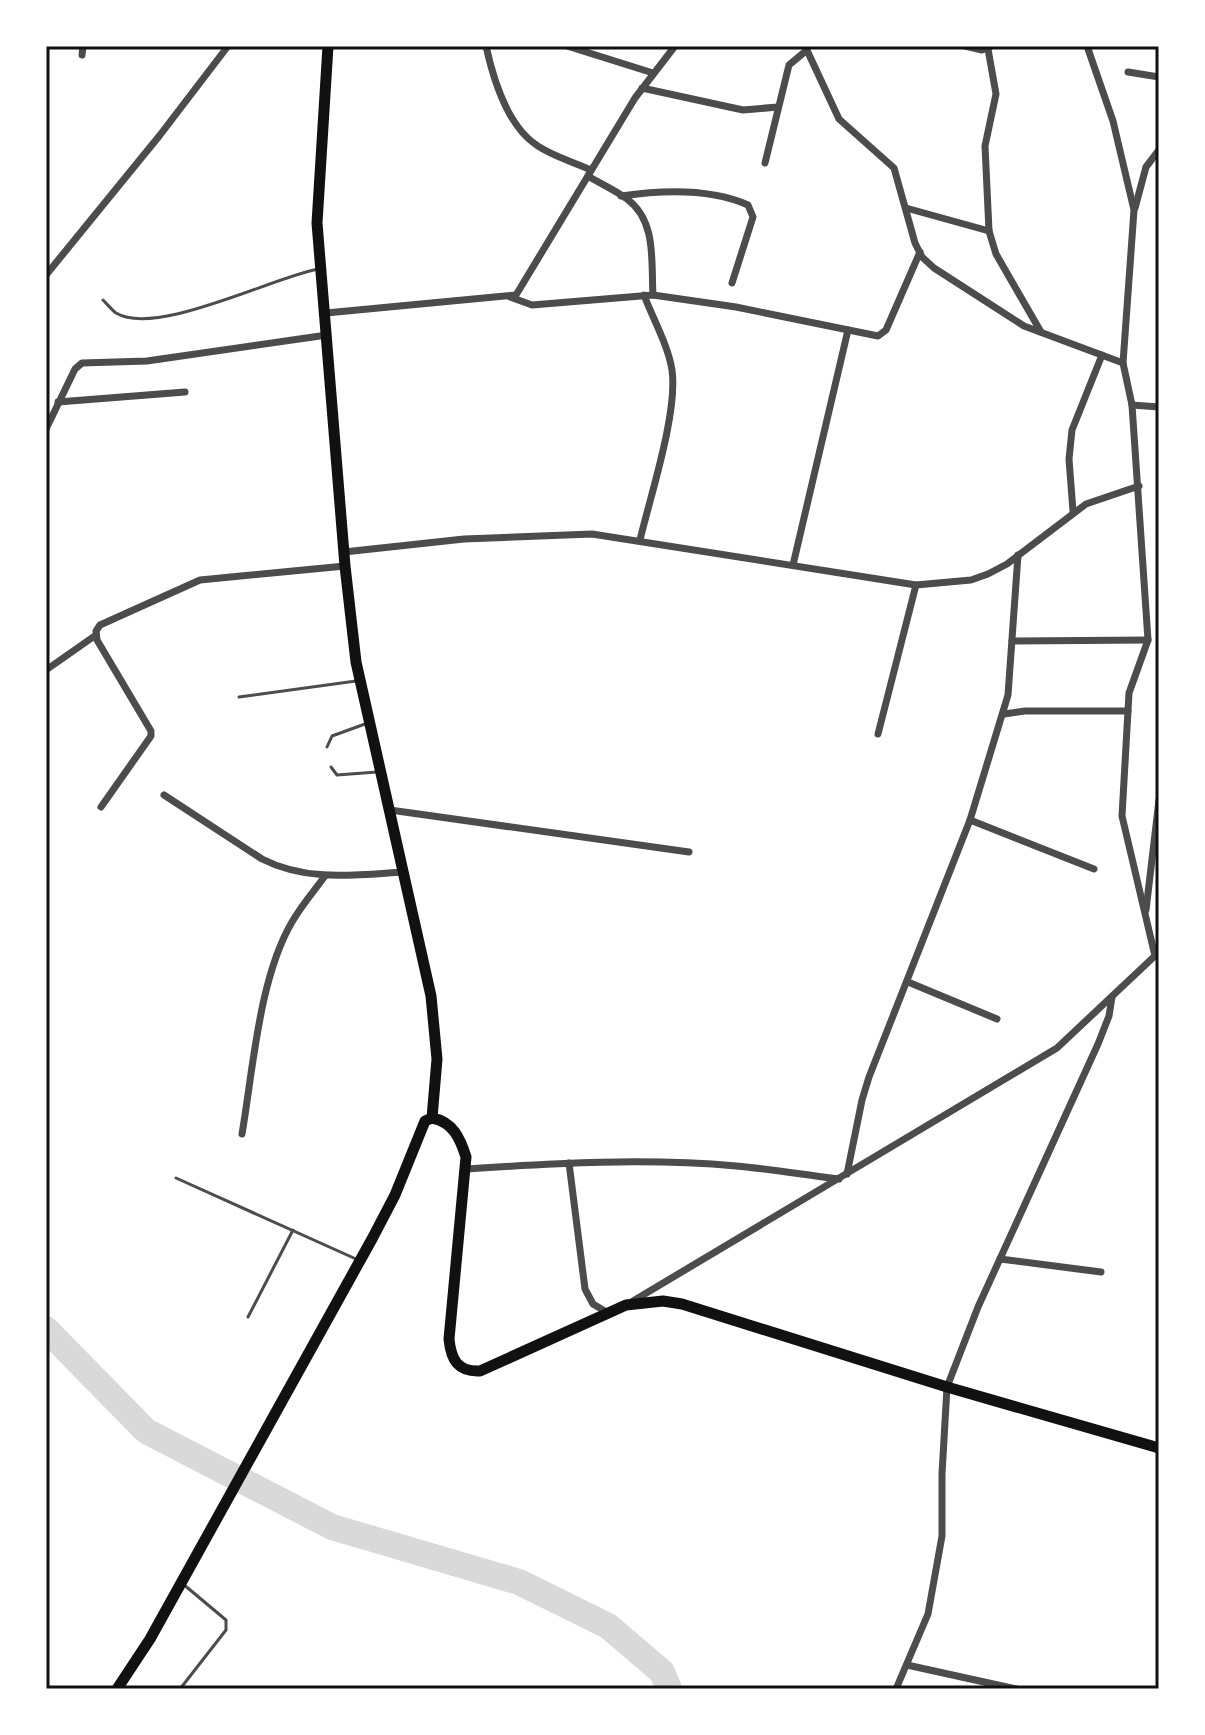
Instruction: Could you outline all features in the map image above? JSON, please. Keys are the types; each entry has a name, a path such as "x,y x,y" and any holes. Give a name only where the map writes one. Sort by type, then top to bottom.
{"main road":[{"path":"328,46 317,223 345,566 360,681 431,996 437,1059 432,1118"},
{"path":"117,1689 150,1639 359,1261 395,1195 425,1121 432,1118 446,1122 458,1136 466,1157 449,1339 454,1362 462,1369 480,1371 626,1305 663,1301 682,1304 947,1387 1159,1448"}],"street":[{"path":"82,55 83,46"},
{"path":"46,275 228,46"},
{"path":"486,46 495,84 525,136 536,146 590,173 635,206 649,230 653,295"},
{"path":"567,46 653,73"},
{"path":"326,313 510,297 519,292 642,88 675,46"},
{"path":"965,46 982,50 990,47 996,94 985,146 989,231 996,254 1041,332"},
{"path":"1087,46 1113,121 1134,210"},
{"path":"765,163 789,65 806,48 839,119 894,168 920,252 934,268 1024,326 1123,363"},
{"path":"1128,72 1159,77"},
{"path":"642,88 743,110 778,107"},
{"path":"626,1305 1057,1048 1157,954 1122,816 1129,693 1147,642 1139,486 1132,405 1123,363 1134,210 1146,167 1159,150"},
{"path":"621,196 677,191 748,205 753,217 732,283"},
{"path":"906,208 989,231"},
{"path":"510,297 532,305 653,295 883,334 920,252"},
{"path":"640,540 670,410 672,374 644,295"},
{"path":"793,565 848,330"},
{"path":"46,429 75,369 82,363 147,361 327,335"},
{"path":"1073,511 1069,459 1072,430 1102,355"},
{"path":"58,402 185,392"},
{"path":"1132,405 1159,408"},
{"path":"344,552 464,539 592,534 916,585 971,580 988,574 1018,555 1073,511 1100,498 1139,486"},
{"path":"847,1174 865,1089 970,820 1004,714 1018,555"},
{"path":"46,670 96,635 100,625 200,580 345,566"},
{"path":"878,734 916,585"},
{"path":"96,635 151,731 151,736 101,807"},
{"path":"1012,641 1147,642 1159,645"},
{"path":"1004,714 1025,711 1128,711"},
{"path":"164,795 262,859 303,873 325,876 403,872"},
{"path":"1145,916 1159,800"},
{"path":"390,810 689,852"},
{"path":"970,820 1094,869"},
{"path":"242,1134 274,965 293,921 325,876"},
{"path":"908,982 997,1019"},
{"path":"896,1689 928,1614 942,1536 947,1387 1000,1259 1105,1027 1112,997"},
{"path":"467,1169 569,1163 736,1166 839,1179"},
{"path":"569,1163 585,1289 593,1304 608,1313"},
{"path":"1000,1259 1101,1272"},
{"path":"907,1665 1016,1689"}],"lane":[{"path":"103,300 117,314 139,318 179,315 287,276 321,268"},
{"path":"239,697 360,681"},
{"path":"327,747 332,736 369,722"},
{"path":"331,767 337,775 380,772"},
{"path":"176,1178 359,1261"},
{"path":"248,1317 293,1230"},
{"path":"180,1689 226,1630 226,1620 181,1582"}],"waterway":[{"path":"46,1329 146,1431 332,1527 519,1582 608,1626 662,1672 669,1689"}]}
